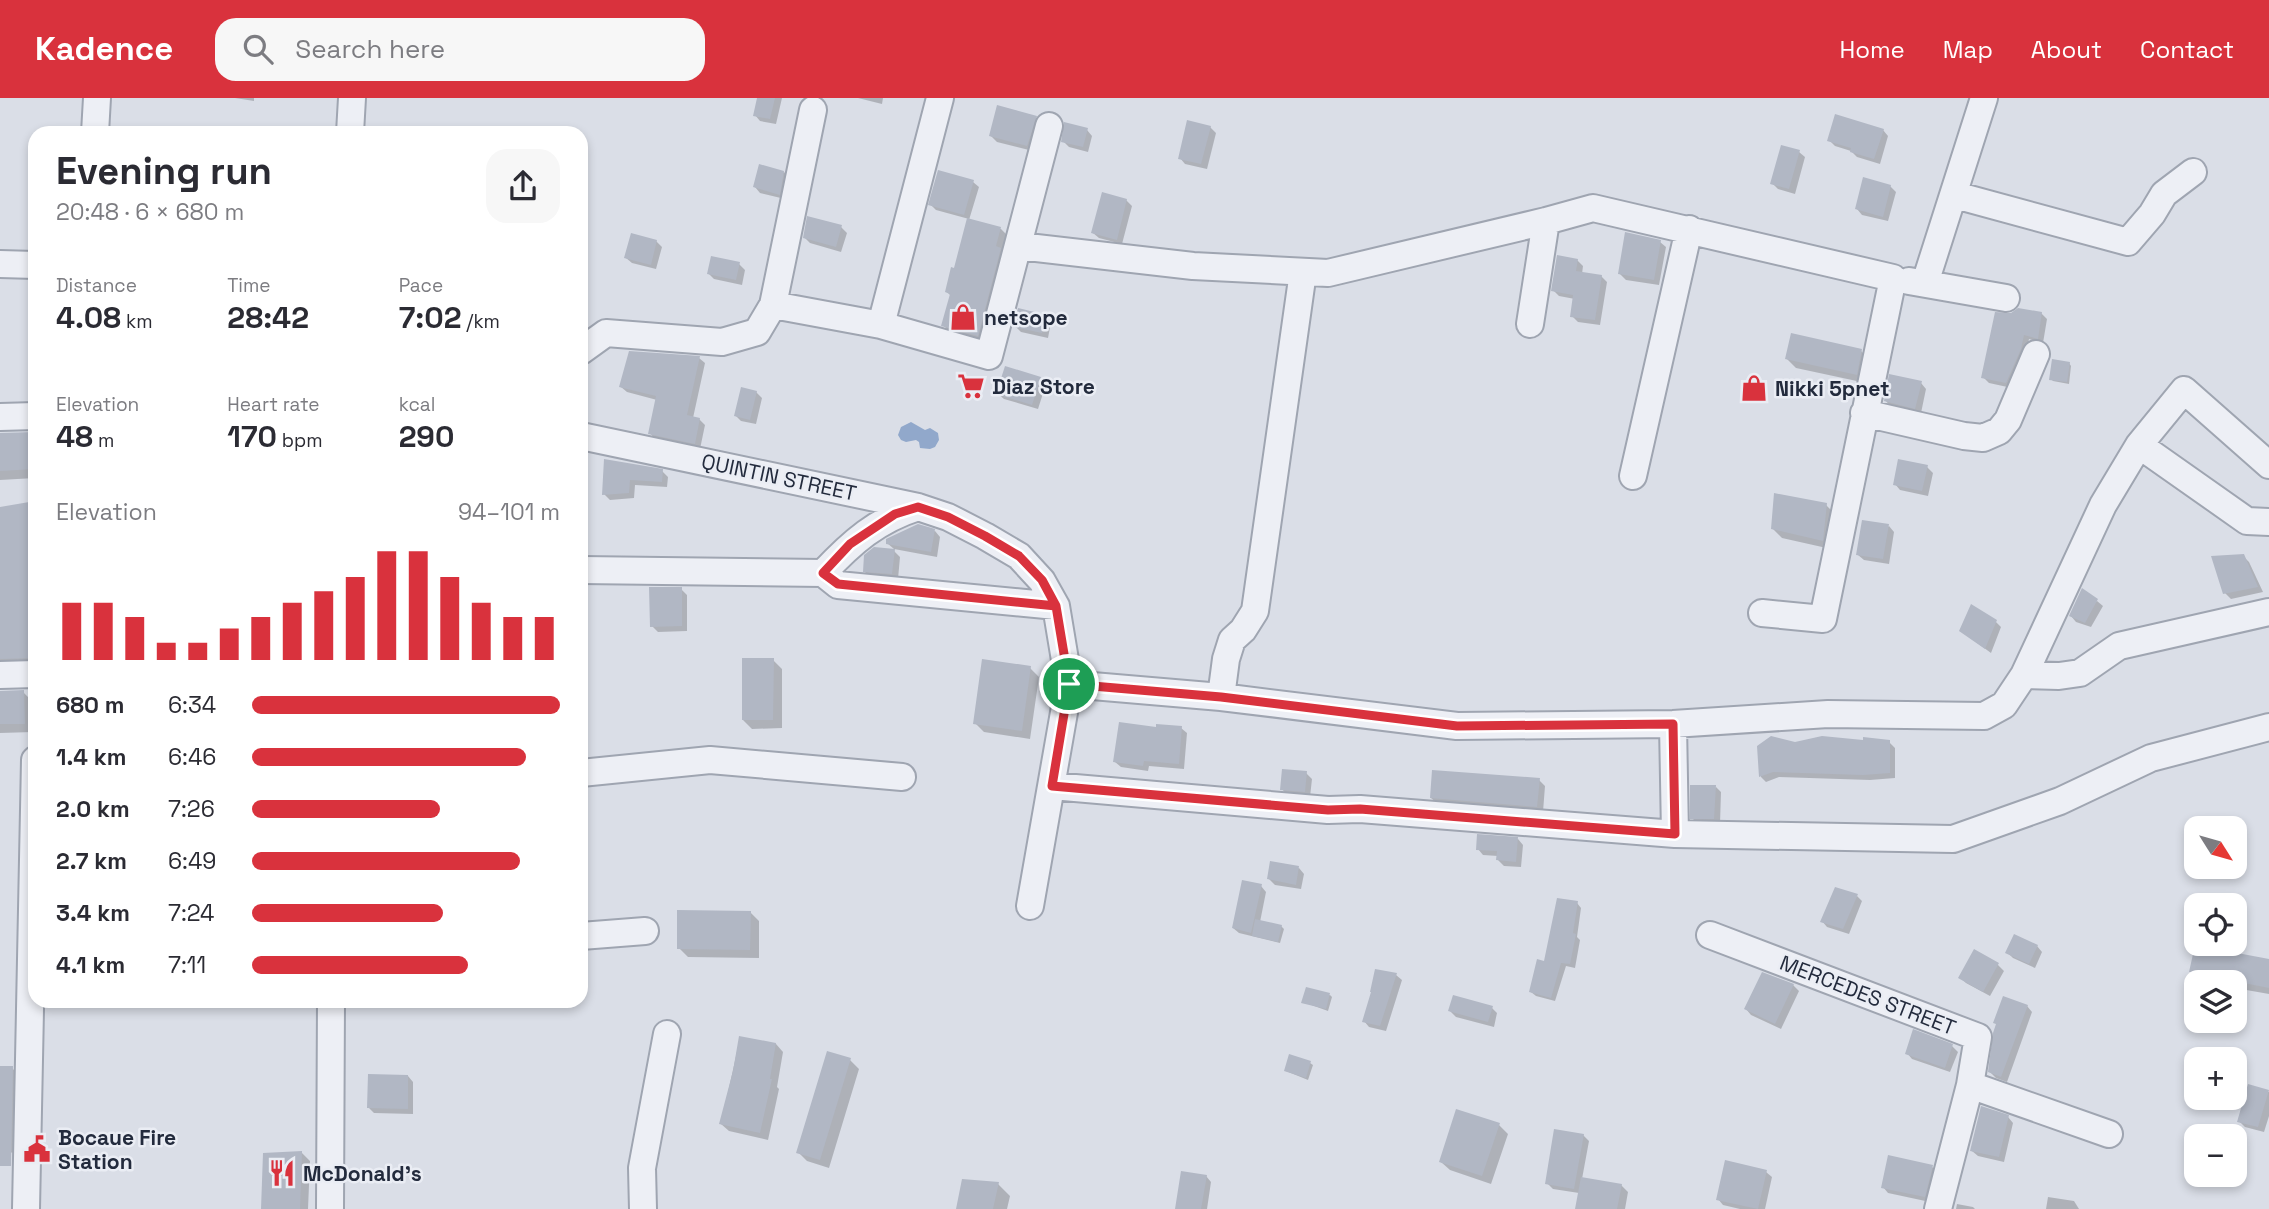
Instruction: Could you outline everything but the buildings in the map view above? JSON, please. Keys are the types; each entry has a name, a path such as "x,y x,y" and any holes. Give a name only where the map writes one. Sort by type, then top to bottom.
{"street":[{"path":"95,126 97,98"},
{"path":"350,126 352,98"},
{"path":"881,326 940,98"},
{"path":"1925,283 1984,98"},
{"path":"588,346 606,333 722,342 758,332 773,305 813,110"},
{"path":"773,305 881,326 989,356 1049,126"},
{"path":"1955,195 2128,242 2164,194 2193,172"},
{"path":"1018,246 1193,266 1328,273 1592,208 1894,278 2006,298"},
{"path":"1530,324 1546,221"},
{"path":"1633,476 1689,229"},
{"path":"0,264 28,265"},
{"path":"1221,697 1226,659 1232,640 1243,630 1255,611 1303,272"},
{"path":"1762,613 1822,619 1894,278"},
{"path":"1864,413 1983,438 1999,431 2008,420 2036,354"},
{"path":"1069,684 1221,697 1457,726 1673,724 1828,714 1984,716 2004,705 2024,675 2104,505 2139,445 2184,390 2269,465"},
{"path":"0,417 28,416"},
{"name":"QUINTIN STREET","path":"588,437 918,507 948,517 1019,556 1042,580 1056,606 1069,684 1030,906"},
{"path":"2139,445 2248,521 2269,522"},
{"path":"823,573 850,544 871,529 895,514 918,507"},
{"path":"588,570 823,573 838,584 1056,606"},
{"path":"2024,675 2059,676 2080,673 2119,646 2269,612"},
{"path":"0,675 28,674"},
{"path":"1673,724 1675,834"},
{"path":"1052,786 1314,809 1360,809 1675,834 1953,839 2060,801 2151,758 2269,727"},
{"path":"588,772 710,760 902,777"},
{"path":"588,935 645,931"},
{"name":"MERCEDES STREET","path":"1710,935 1978,1037 1970,1085 1938,1209"},
{"path":"26,1209 30,1008"},
{"path":"330,1209 331,1008"},
{"path":"643,1209 642,1168 667,1034"},
{"path":"1970,1085 2109,1134"}],"water":[{"path":"911,422 925,430 930,428 938,433 939,440 935,447 920,448 916,440 901,440 898,435 901,427"}],"place":[{"name":"netsope","path":"963,317"},
{"name":"Diaz Store","path":"971,386"},
{"name":"Nikki 5pnet","path":"1754,388"},
{"name":"Bocaue Fire Station","path":"37,1149"},
{"name":"McDonald's","path":"282,1173"}],"route":[{"path":"1069,684 1052,786 1328,810 1360,809 1675,834 1673,724 1457,726 1221,697 1069,684 1056,606 838,584 823,573 850,544 895,514 918,507 948,517 1019,556 1042,580 1056,606 1069,684"}]}
